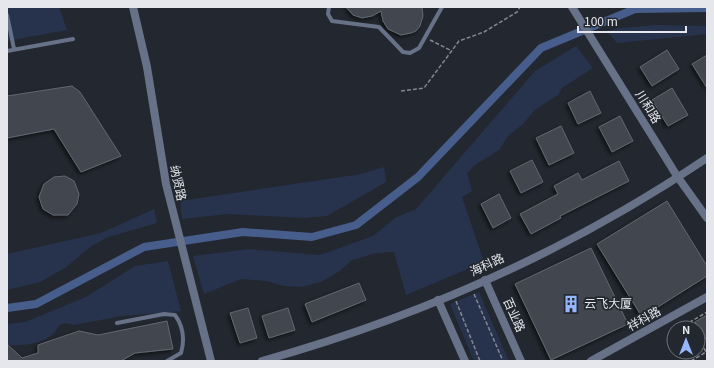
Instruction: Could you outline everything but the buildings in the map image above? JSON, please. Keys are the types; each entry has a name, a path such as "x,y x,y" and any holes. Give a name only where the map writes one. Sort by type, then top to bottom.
{"street":[{"name":"纳贤路","path":"132,7 147,67 160,156 211,361"},
{"name":"川和路","path":"572,7 677,176 707,218"},
{"name":"海科路","path":"262,361 300,350 367,327 485,280 586,230 707,158"},
{"name":"百业路","path":"485,280 521,361"},
{"name":"祥科路","path":"591,361 707,296"},
{"path":"438,300 465,361"}],"lane":[{"path":"329,7 328,14 332,21 379,27 403,52 414,52 419,48 442,7"},
{"path":"7,15 14,49"},
{"path":"7,51 73,38"},
{"path":"117,323 164,314 175,314 180,322 184,341 181,353 167,361"}],"path":[{"path":"400,91 424,88 459,41 484,32 517,12 520,7"},
{"path":"425,37 452,51"},
{"path":"471,286 503,361"},
{"path":"453,294 480,361"},
{"path":"693,320 707,312"}],"shaded area":[{"path":"7,7 59,7 67,30 7,41"},
{"path":"655,25 707,26 707,34 617,43 607,31 620,28"},
{"path":"576,46 593,68 562,88 558,95 536,109 522,125 508,136 499,150 475,165 467,173 472,191 462,197 484,262 406,295 394,252 376,253 352,260 338,272 321,282 302,287 284,286 266,281 241,279 204,294 193,256 249,249 320,255 373,236 395,218 416,209 535,71"},
{"path":"384,167 386,182 327,216 304,218 228,214 182,219 180,201 361,174"},
{"path":"154,209 157,223 108,237 90,247 65,268 40,282 7,290 7,254 101,233"},
{"path":"168,261 181,311 122,316 74,325 66,323 59,325 50,336 44,340 22,345 7,345 7,324 25,322 86,297 135,266"},
{"path":"479,292 509,361 474,361 450,304"}],"waterway":[{"path":"7,308 36,304 144,247 243,232 312,237 356,225 418,177 541,48 635,9 707,8"}],"place":[{"name":"云飞大厦","path":"571,304"}]}
